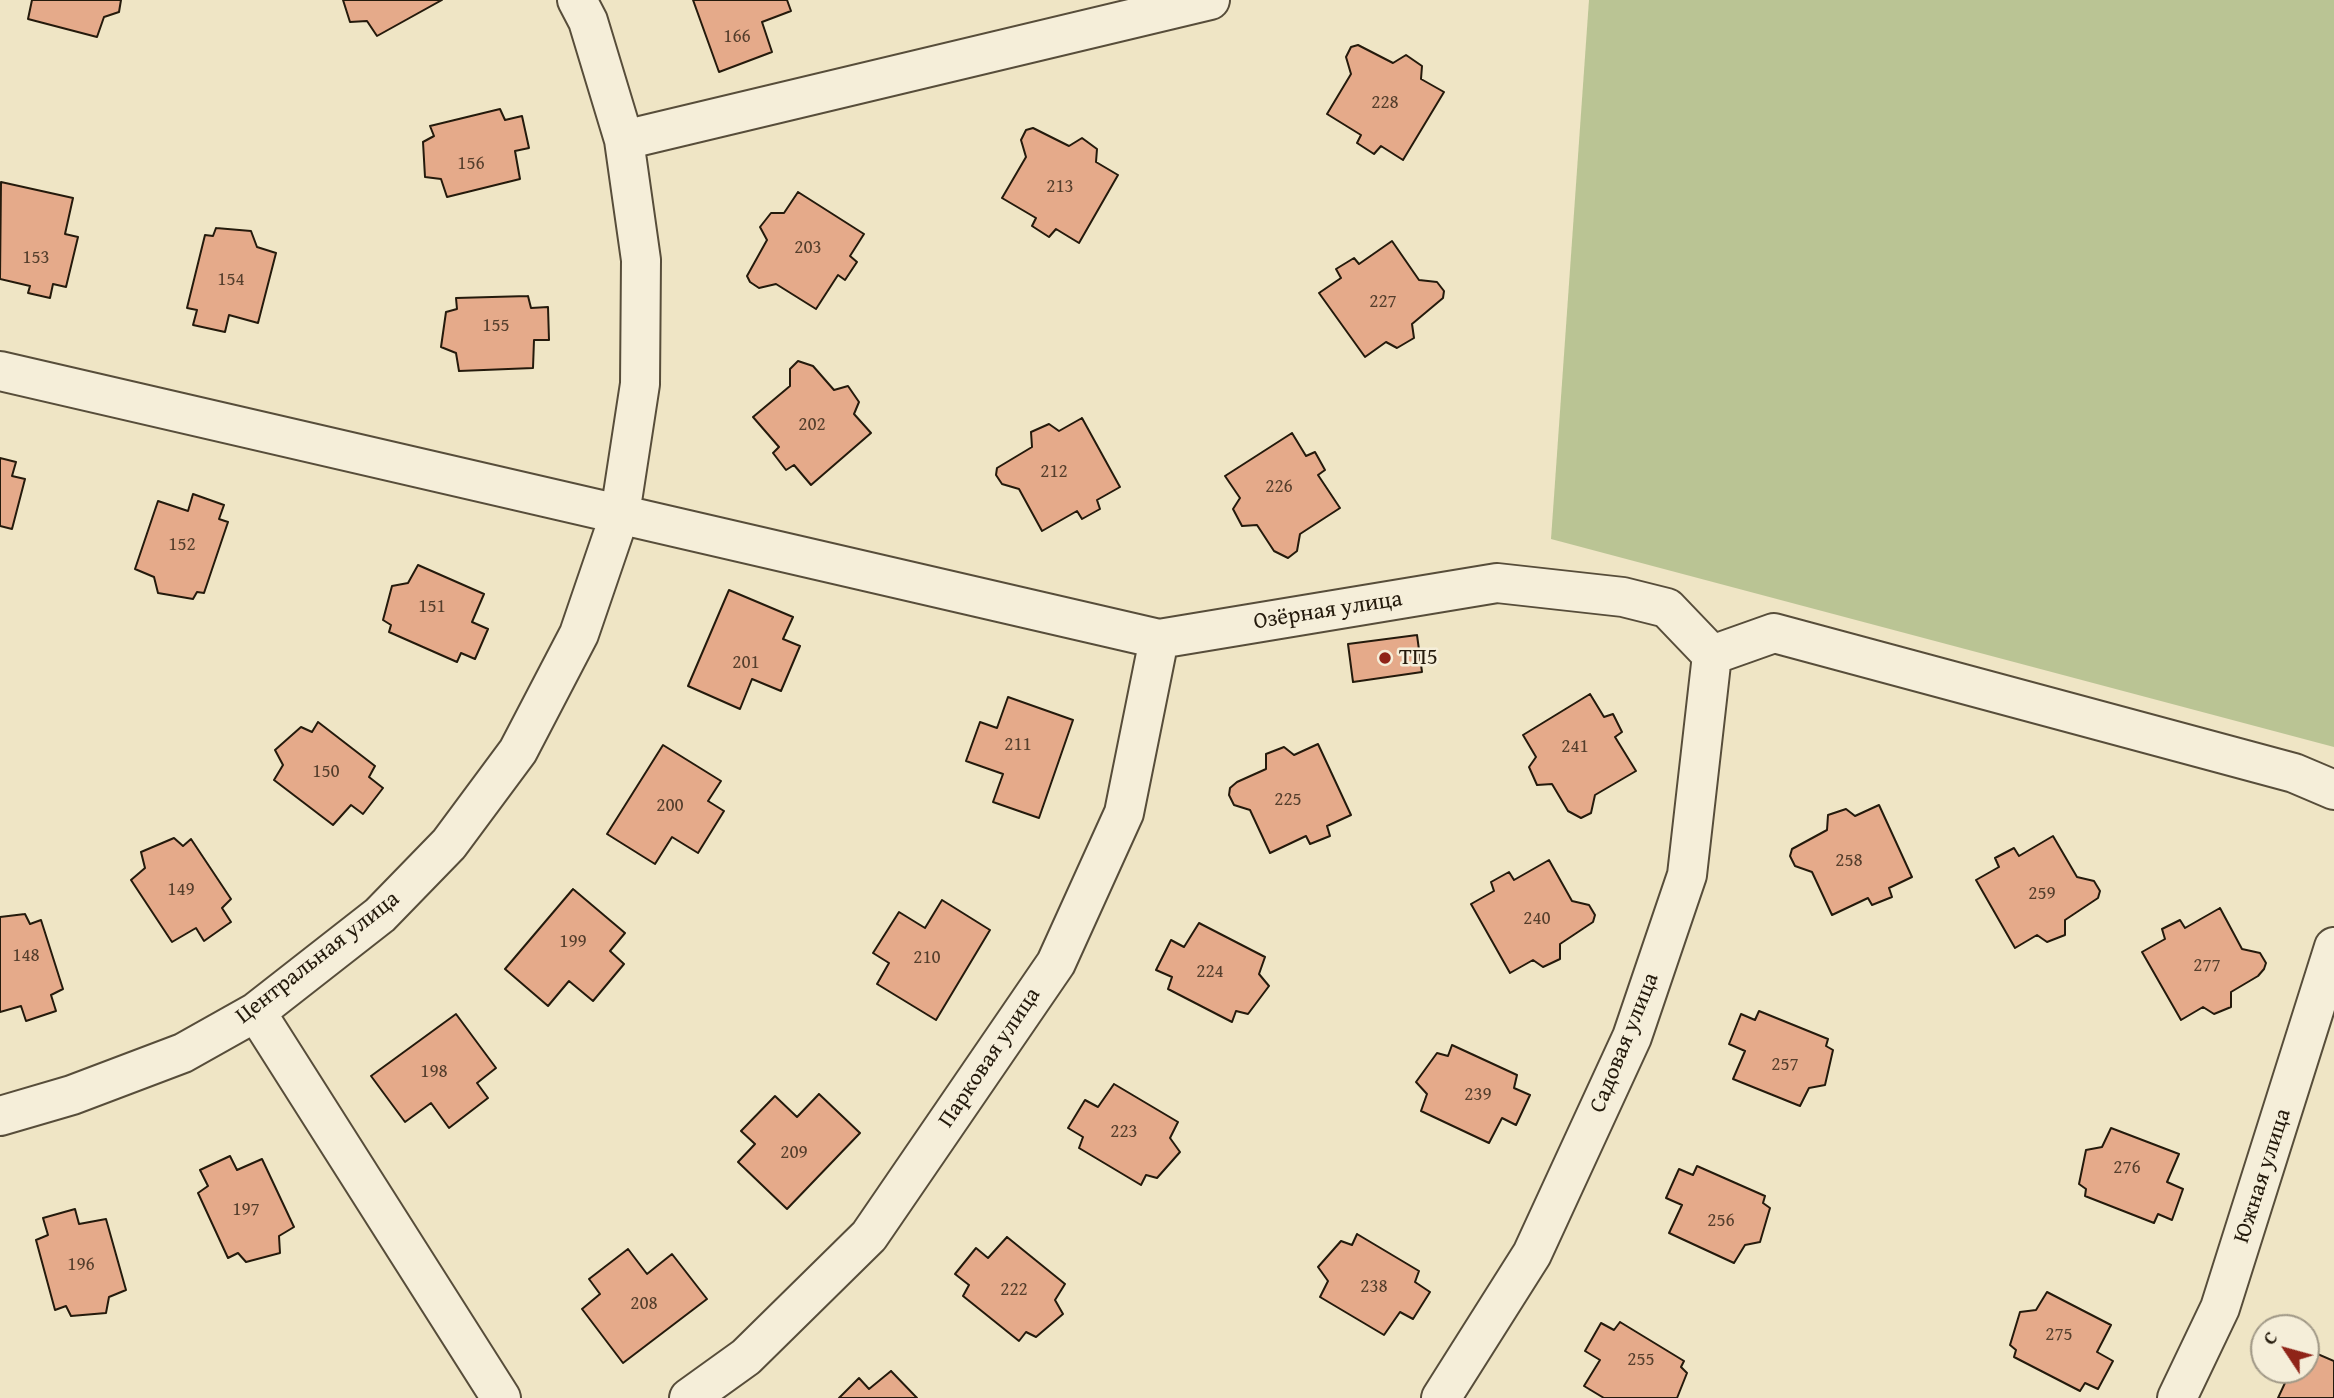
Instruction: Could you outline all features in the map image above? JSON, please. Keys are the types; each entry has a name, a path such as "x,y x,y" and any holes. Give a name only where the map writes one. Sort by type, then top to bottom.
{"street":[{"name":"Центральная улица","path":"0,1116 72,1096 183,1053 256,1012 380,915 449,844 518,751 579,634 620,514 640,384 641,260 624,140 588,21 577,0"},
{"path":"624,140 1186,3"},
{"path":"0,371 1159,639"},
{"name":"Озёрная улица","path":"1159,639 1497,583 1623,597 1667,608 1712,656"},
{"path":"1712,656 1773,633 2294,773 2334,790"},
{"name":"Парковая улица","path":"689,1398 746,1357 869,1236 1056,963 1124,813 1159,639"},
{"name":"Садовая улица","path":"1441,1398 1532,1254 1632,1037 1688,876 1712,656"},
{"name":"Южная улица","path":"2177,1398 2220,1308 2334,947"},
{"path":"256,1012 501,1398"}],"green space":[{"path":"1589,0 2334,0 2334,747 1551,539"}],"building":[{"path":"32,0 121,0 119,12 104,17 97,37 28,19"},
{"path":"343,0 442,0 377,36 367,21 350,22"},
{"path":"693,0 787,0 791,11 762,22 772,52 719,72"},
{"path":"1358,45 1393,63 1406,55 1422,66 1421,79 1444,92 1403,160 1381,146 1374,154 1357,143 1361,135 1327,114 1351,74 1346,57 1351,47"},
{"path":"500,109 505,120 522,116 529,148 515,151 520,179 447,197 441,179 425,177 423,142 434,136 430,126"},
{"path":"1033,128 1069,146 1082,138 1097,149 1096,162 1118,175 1079,243 1056,229 1049,237 1032,226 1036,218 1002,198 1026,157 1021,140 1026,130"},
{"path":"1,182 73,198 65,234 78,237 66,287 53,284 50,298 28,293 30,286 0,279"},
{"path":"798,192 864,234 850,256 857,262 845,280 838,275 816,309 776,284 759,288 750,282 747,276 767,240 760,227 771,213 784,213"},
{"path":"216,228 251,231 257,247 276,253 258,323 229,315 225,332 193,325 197,310 187,308 205,235 213,236"},
{"path":"1392,241 1419,280 1437,282 1444,291 1443,298 1412,324 1414,338 1397,348 1386,342 1365,357 1319,293 1341,278 1336,269 1354,258 1359,264"},
{"path":"528,296 531,308 548,307 549,340 534,340 533,368 459,371 456,353 441,347 446,312 457,309 456,298"},
{"path":"798,361 813,366 834,390 848,386 859,402 854,414 871,433 811,485 794,465 786,470 773,453 779,447 753,417 790,386 790,369"},
{"path":"1082,418 1120,487 1097,500 1100,509 1082,519 1077,511 1042,531 1019,489 1002,484 996,475 997,468 1032,447 1031,432 1049,424 1059,431"},
{"path":"1292,433 1306,456 1315,452 1325,470 1318,475 1340,508 1300,534 1297,551 1288,558 1274,551 1257,525 1242,526 1233,509 1240,498 1225,476"},
{"path":"0,458 16,462 12,476 25,479 12,529 0,526"},
{"path":"193,494 224,505 219,519 228,522 204,593 197,592 193,599 158,593 154,577 135,569 158,501 188,511"},
{"path":"418,565 484,594 472,622 488,629 475,659 461,653 457,662 389,632 391,625 383,620 392,586 408,583"},
{"path":"729,590 793,617 783,639 800,646 781,691 752,679 740,709 688,686"},
{"name":"ТП5","path":"1417,635 1422,672 1353,682 1348,644"},
{"path":"1590,694 1604,717 1613,714 1622,732 1615,737 1636,771 1595,795 1591,813 1581,818 1568,811 1552,784 1537,785 1529,767 1536,757 1523,735"},
{"path":"1008,697 1073,720 1039,818 993,802 1003,774 966,761 980,722 997,728"},
{"path":"318,722 375,766 369,777 383,788 363,814 351,805 333,825 274,780 283,765 275,750 301,727 312,732"},
{"path":"1318,744 1351,815 1327,826 1330,836 1310,844 1306,836 1270,853 1250,810 1234,805 1229,795 1230,788 1266,769 1266,754 1284,747 1294,755"},
{"path":"663,745 721,781 708,801 724,811 698,853 672,837 655,864 607,834"},
{"path":"1879,805 1912,877 1889,888 1892,897 1872,905 1868,898 1832,915 1812,872 1795,866 1790,856 1792,849 1827,830 1828,815 1846,809 1855,816"},
{"path":"2053,836 2077,877 2094,881 2100,891 2098,898 2065,920 2065,935 2047,942 2037,935 2015,948 1976,880 1999,867 1995,858 2014,848 2019,856"},
{"path":"174,838 183,846 191,839 231,899 222,908 231,922 204,941 196,928 172,942 131,880 145,868 141,852"},
{"path":"1549,860 1572,901 1589,905 1595,915 1593,922 1560,944 1560,959 1543,967 1533,960 1510,973 1471,904 1494,891 1491,882 1509,872 1514,880"},
{"path":"573,889 625,933 610,951 624,964 593,1001 569,981 548,1006 505,969"},
{"path":"942,900 990,930 936,1020 877,984 889,963 873,953 899,912 925,928"},
{"path":"2220,908 2242,949 2260,953 2266,963 2264,969 2258,976 2231,992 2231,1007 2214,1014 2203,1007 2181,1020 2142,952 2165,939 2162,929 2180,920 2185,928"},
{"path":"25,914 30,924 41,920 63,989 51,995 56,1011 26,1021 21,1006 0,1012 0,917"},
{"path":"1199,923 1265,957 1259,974 1269,986 1248,1014 1236,1011 1232,1022 1168,989 1172,977 1156,970 1171,940 1184,947"},
{"path":"1759,1011 1828,1039 1826,1046 1833,1050 1825,1085 1809,1088 1800,1106 1733,1079 1745,1051 1729,1044 1741,1014 1755,1020"},
{"path":"456,1014 496,1068 477,1083 488,1098 449,1128 431,1103 405,1122 371,1076"},
{"path":"1452,1045 1517,1075 1514,1088 1530,1095 1516,1125 1502,1118 1489,1143 1421,1111 1427,1094 1416,1082 1437,1053 1448,1056"},
{"path":"1114,1084 1178,1122 1170,1138 1180,1152 1157,1178 1146,1175 1141,1185 1079,1148 1083,1137 1068,1128 1085,1100 1098,1107"},
{"path":"819,1094 860,1133 787,1209 738,1162 755,1144 741,1131 775,1096 797,1117"},
{"path":"2111,1128 2179,1154 2167,1182 2183,1189 2172,1220 2158,1214 2154,1223 2085,1196 2086,1189 2079,1184 2086,1150 2102,1147"},
{"path":"230,1156 237,1170 262,1159 294,1227 279,1236 280,1253 246,1262 238,1253 228,1258 198,1193 208,1186 200,1170"},
{"path":"1697,1166 1765,1196 1763,1203 1770,1208 1760,1242 1745,1245 1734,1263 1669,1233 1682,1205 1666,1198 1679,1169 1693,1175"},
{"path":"75,1209 79,1224 106,1219 126,1290 109,1297 106,1313 71,1316 66,1306 55,1310 36,1240 48,1235 43,1218"},
{"path":"1357,1234 1419,1271 1415,1282 1430,1292 1413,1319 1400,1312 1384,1335 1320,1297 1328,1281 1318,1267 1341,1241 1352,1245"},
{"path":"1007,1237 1065,1284 1055,1300 1063,1314 1036,1337 1026,1332 1019,1341 963,1296 969,1285 955,1274 976,1248 988,1258"},
{"path":"628,1249 647,1274 672,1254 707,1299 623,1363 582,1309 600,1294 589,1279"},
{"path":"2047,1292 2111,1325 2097,1352 2113,1361 2098,1389 2085,1383 2080,1391 2014,1357 2016,1350 2010,1345 2020,1312 2036,1310"},
{"path":"1620,1322 1684,1361 1681,1367 1687,1373 1677,1398 1604,1398 1584,1386 1600,1360 1585,1351 1601,1323 1614,1330"},
{"path":"2320,1355 2334,1361 2334,1398 2278,1398 2284,1384 2320,1384"},
{"path":"891,1371 917,1398 839,1398 859,1378 869,1389"}],"place":[{"name":"ТП5","path":"1385,658"}]}
